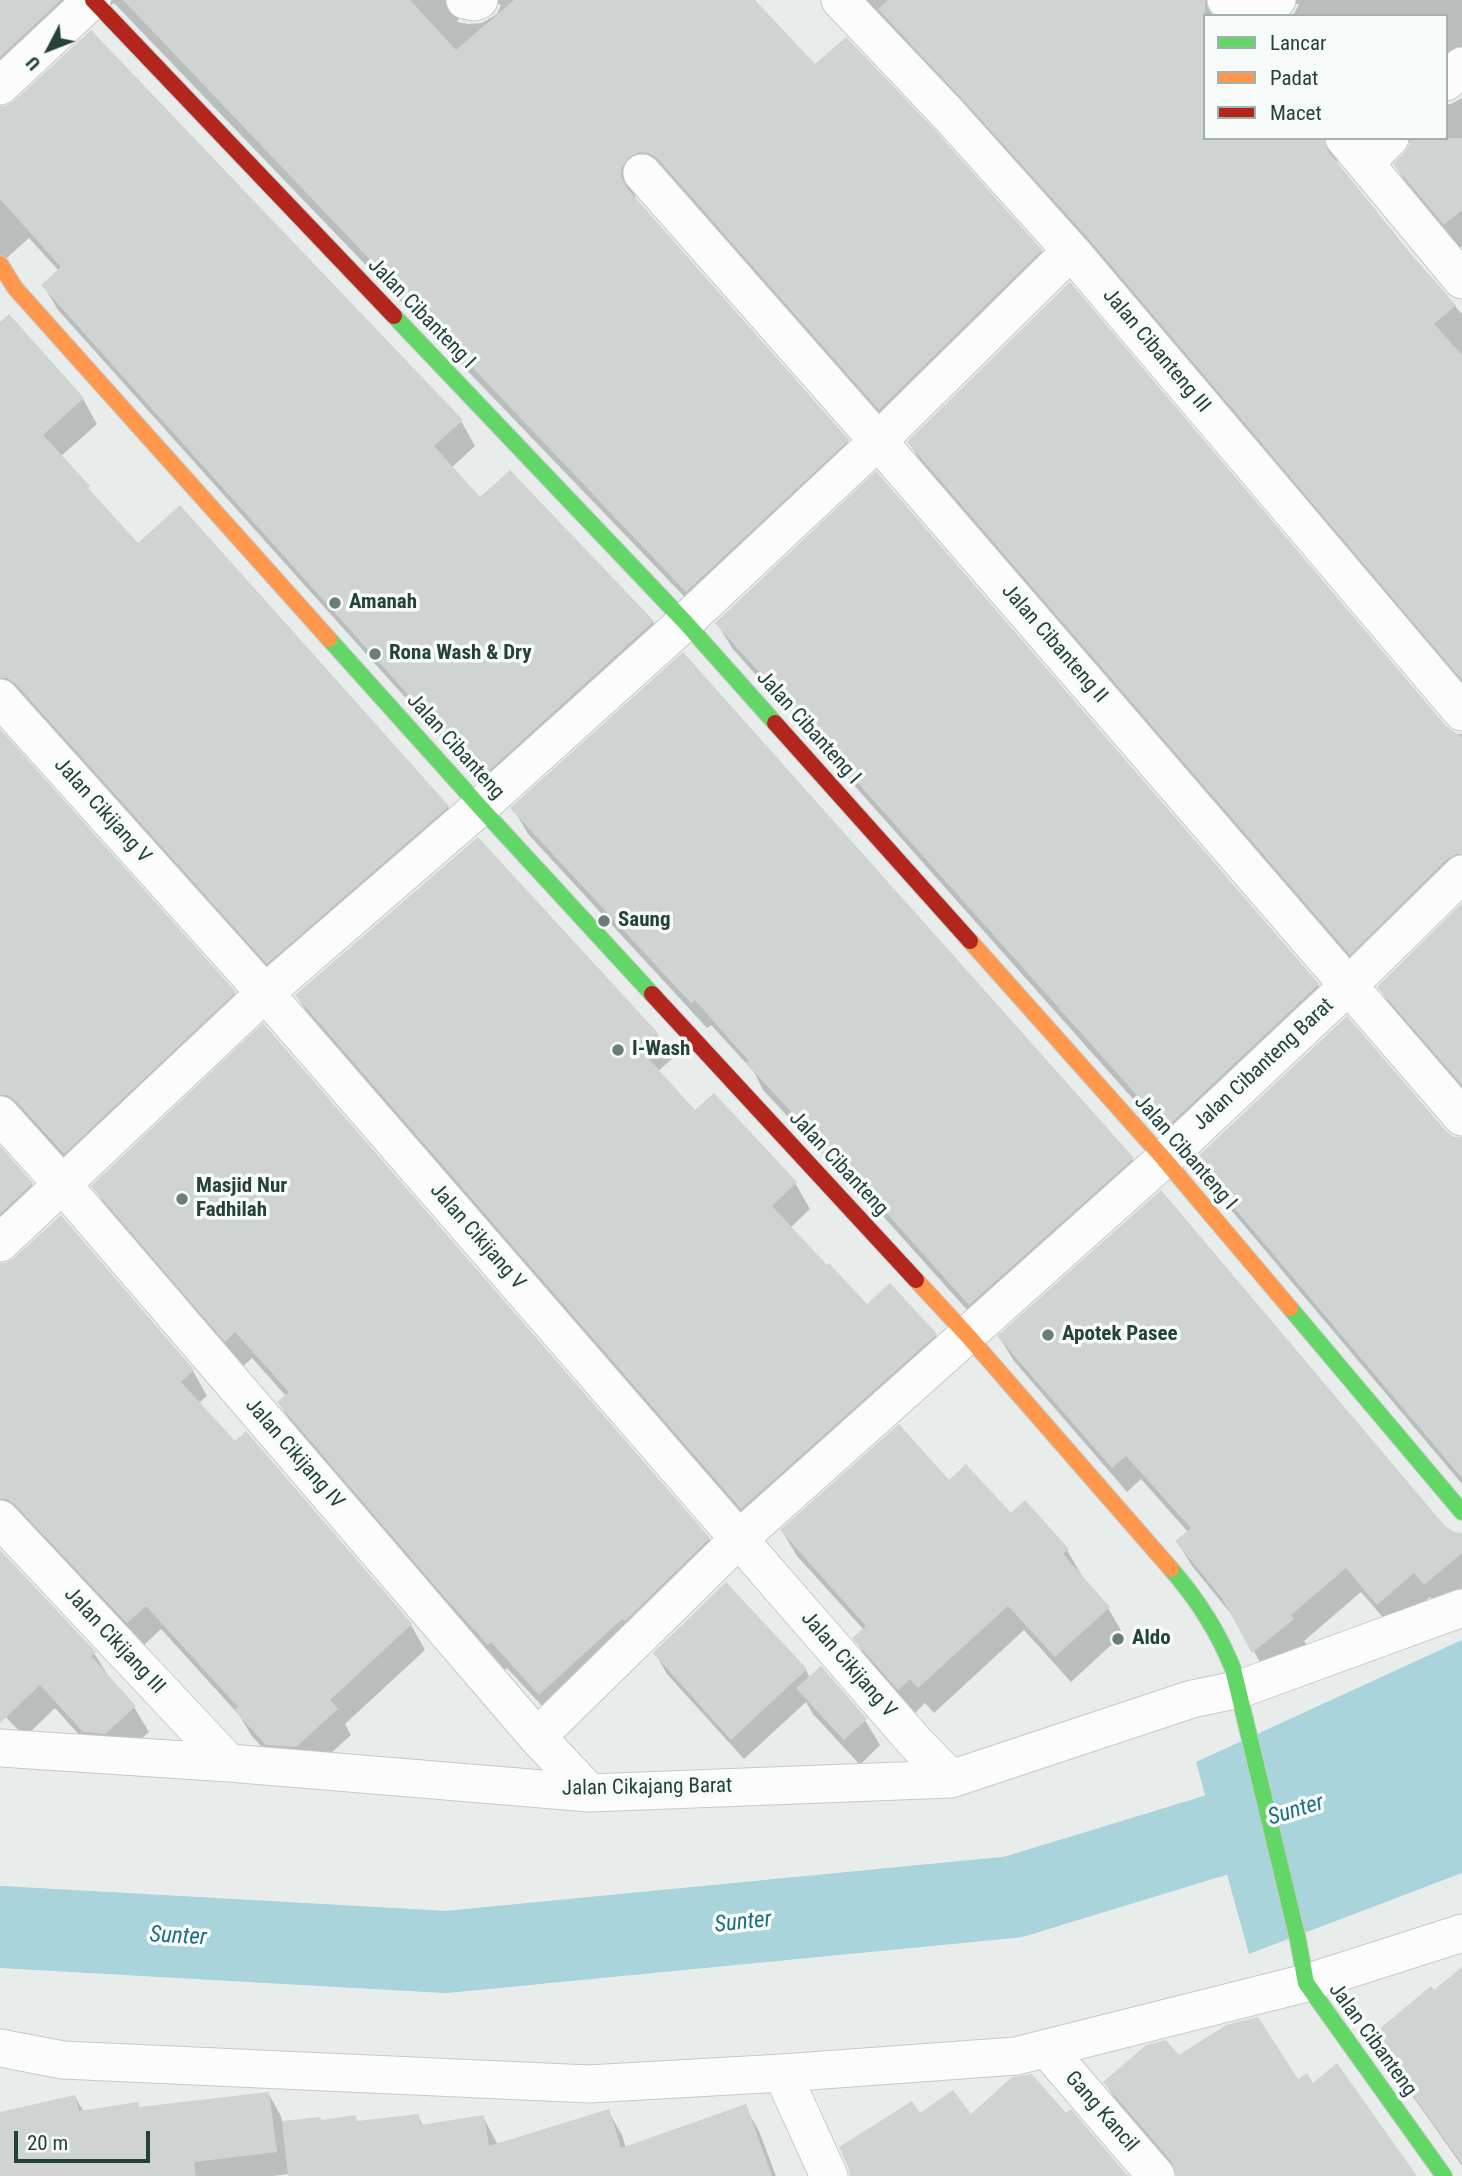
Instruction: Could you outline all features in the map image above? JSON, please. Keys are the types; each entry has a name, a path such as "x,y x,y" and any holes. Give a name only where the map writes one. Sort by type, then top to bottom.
{"street":[{"path":"0,86 93,0"},
{"name":"Jalan Cibanteng I","path":"93,0 685,622 1164,1159 1462,1512"},
{"path":"465,0 479,0"},
{"name":"Jalan Cibanteng III","path":"840,0 949,115 1071,251 1462,712"},
{"path":"1226,0 1238,14"},
{"path":"1261,14 1277,0"},
{"path":"1448,80 1462,66"},
{"path":"1366,147 1462,280"},
{"name":"Jalan Cibanteng II","path":"642,173 878,441 1462,1117"},
{"path":"0,1243 265,993 480,807 685,622 878,441 1071,251"},
{"name":"Jalan Cibanteng","path":"0,264 15,288 480,807 968,1336 1194,1596 1219,1634 1242,1704 1306,1983 1444,2176"},
{"path":"0,299 15,288"},
{"name":"Jalan Cikijang V","path":"0,698 265,993 915,1742 951,1779"},
{"name":"Jalan Cibanteng Barat","path":"537,1737 739,1539 1164,1159 1349,985 1462,874"},
{"name":"Jalan Cikijang IV","path":"0,1115 537,1737 590,1793"},
{"name":"Jalan Cikijang III","path":"0,1519 229,1763"},
{"name":"Jalan Cikajang Barat","path":"0,1748 229,1763 590,1793 951,1779 1192,1699 1242,1704 1462,1608"},
{"path":"0,2048 63,2060 589,2084 1016,2056 1306,1983 1462,1933"},
{"name":"Gang Kancil","path":"1046,2048 1156,2176"},
{"path":"782,2073 829,2176"}],"water":[{"path":"1462,1640 1462,1873 1249,1954 1196,1762"}],"building":[{"path":"0,0 61,0 0,57"},
{"path":"123,0 410,0 456,50 514,0 755,0 815,64 846,37 934,129 1042,250 879,410 658,159 649,153 639,152 628,158 622,167 621,176 626,187 849,440 686,592"},
{"path":"888,0 1205,0 1203,140 1325,140 1328,151 1456,305 1434,324 1462,355 1462,680 1087,237 878,9"},
{"path":"91,30 463,420 434,446 480,497 510,470 654,621 482,777 41,285 61,267 0,199 0,106 14,101"},
{"path":"1462,138 1462,210 1444,225 1393,164 1410,144 1410,140"},
{"path":"1070,282 1446,726 1462,737 1462,854 1447,859 1350,955 907,442"},
{"path":"9,314 84,398 43,435 90,486 88,488 138,543 180,505 449,806 267,964 16,684 7,678 0,678 0,322"},
{"path":"876,471 1319,984 1166,1128 715,623"},
{"path":"683,652 1134,1158 969,1305 831,1151 829,1153 746,1063 749,1061 695,1000 691,1003 510,808"},
{"path":"0,729 236,992 64,1154 16,1101 7,1095 0,1095"},
{"path":"478,837 658,1033 640,1049 695,1110 714,1093 797,1182 772,1206 867,1304 890,1283 937,1334 741,1509 295,995"},
{"path":"1462,903 1462,1085 1377,987"},
{"path":"1347,1016 1446,1131 1454,1137 1462,1137 1462,1478 1194,1160"},
{"path":"263,1023 710,1538 625,1621 622,1619 539,1695 491,1642 488,1645 447,1600 277,1402 289,1392 235,1332 225,1342 91,1186"},
{"path":"0,1146 33,1183 0,1214"},
{"path":"1161,1190 1445,1526 1454,1532 1462,1533 1462,1553 1424,1585 1414,1573 1377,1605 1346,1568 1291,1615 1294,1619 1252,1653 1222,1598 1175,1541 1191,1528 1126,1456 1112,1468 997,1336"},
{"path":"61,1215 194,1370 181,1382 235,1441 246,1431 412,1624 330,1700 338,1709 296,1747 266,1745 234,1710 238,1707 146,1606 127,1623 15,1505 7,1499 0,1499 0,1263 14,1258"},
{"path":"899,1424 949,1480 966,1464 1011,1513 1025,1500 1069,1549 1063,1554 1110,1607 1055,1657 1008,1606 918,1688 910,1679 898,1690 852,1638 866,1626 780,1530"},
{"path":"0,1550 96,1652 91,1656 136,1706 105,1734 83,1732 40,1685 0,1723"},
{"path":"726,1582 807,1669 731,1740 653,1653"},
{"path":"821,1666 867,1719 844,1740 796,1688"},
{"path":"1462,1967 1462,2164 1371,2036 1431,1986 1434,1990"},
{"path":"1258,2017 1298,2079 1307,2073 1313,2083 1337,2063 1417,2176 1176,2176 1172,2162 1103,2082 1146,2045 1166,2040 1179,2055 1226,2025"},
{"path":"1032,2074 1066,2113 1071,2109 1128,2176 850,2176 839,2147 912,2101 920,2113 953,2090 971,2114 1012,2077"},
{"path":"269,2092 277,2152 194,2162 196,2176 0,2176 0,2112 75,2095 79,2111 138,2102 139,2107"},
{"path":"746,2104 772,2176 288,2176 282,2121 320,2117 321,2120 356,2115 357,2121 419,2114 420,2125 484,2115 489,2146 609,2109 621,2148"}],"waterway":[{"name":"Sunter","path":"0,1927 446,1952 1013,1897 1423,1772 1462,1749"}],"traffic: fast":[{"path":"394,316 685,622 775,723"},
{"path":"329,639 652,994"},
{"path":"1290,1308 1462,1512"},
{"path":"1171,1569 1206,1616 1233,1669 1306,1983 1444,2176"}],"traffic: slow":[{"path":"0,264 15,288 329,639"},
{"path":"970,941 1164,1159 1290,1308"},
{"path":"916,1280 1171,1569"}],"traffic: jam":[{"path":"93,0 394,316"},
{"path":"775,723 970,941"},
{"path":"652,994 916,1280"}],"place":[{"name":"Amanah","path":"335,603"},
{"name":"Rona Wash & Dry","path":"375,654"},
{"name":"Saung","path":"604,921"},
{"name":"I-Wash","path":"618,1050"},
{"name":"Masjid Nur Fadhilah","path":"182,1199"},
{"name":"Apotek Pasee","path":"1048,1335"},
{"name":"Aldo","path":"1118,1639"}]}
